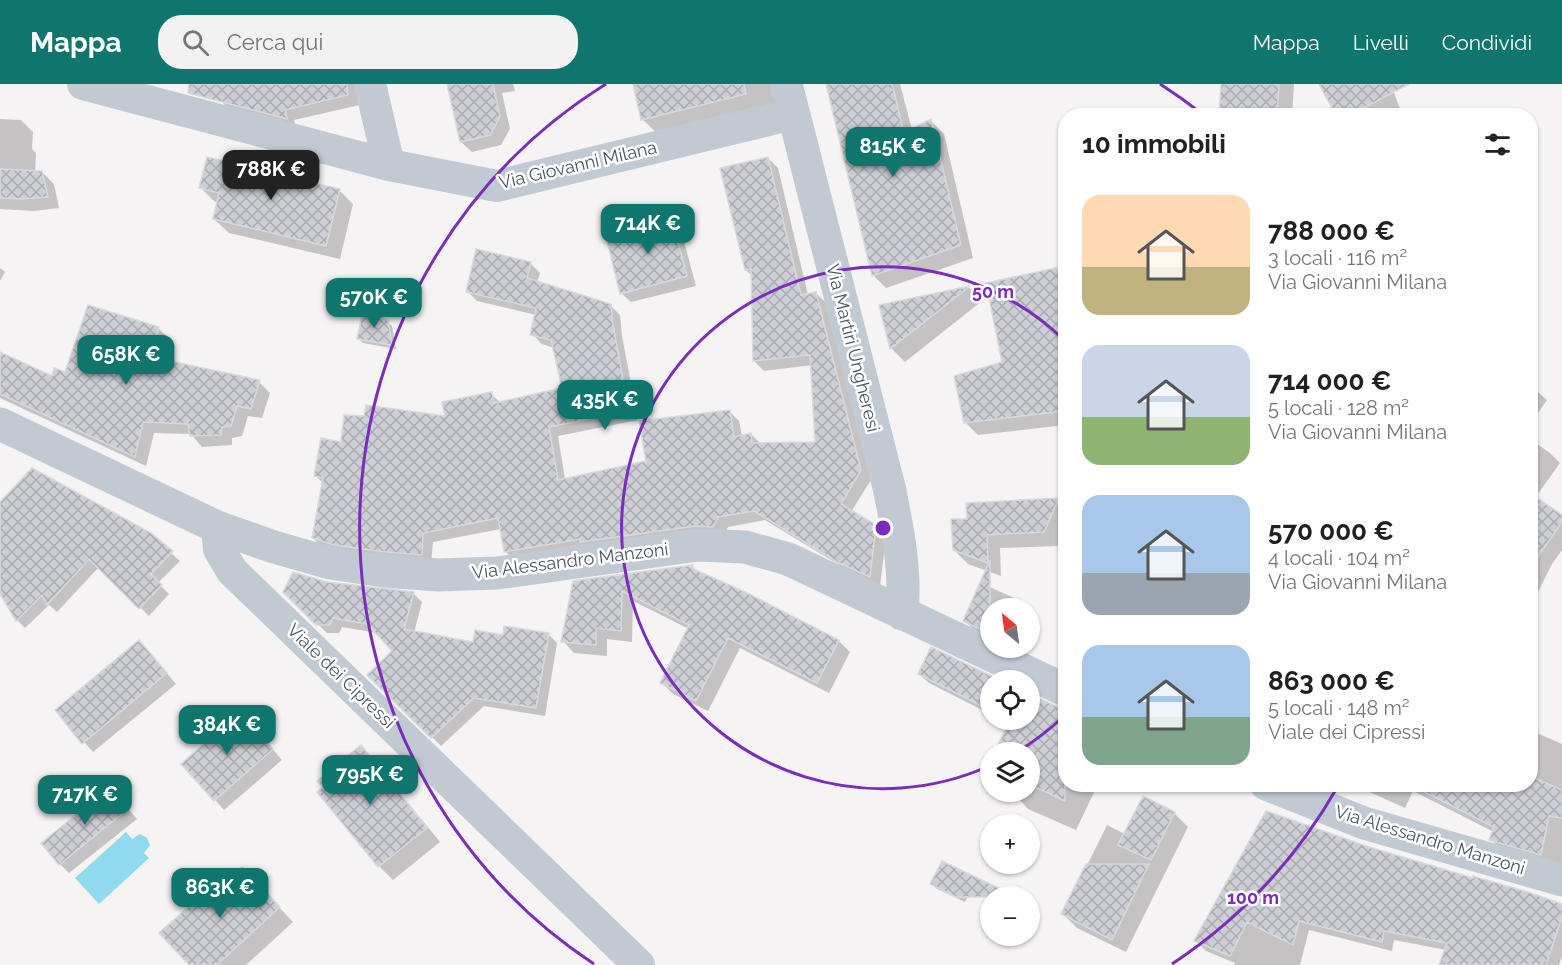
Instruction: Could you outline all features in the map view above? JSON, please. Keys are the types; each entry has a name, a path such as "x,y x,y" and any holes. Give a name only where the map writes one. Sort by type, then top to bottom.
{"street":[{"name":"Via Giovanni Milana","path":"83,84 388,165 497,186 790,99"},
{"path":"370,84 388,165"},
{"name":"Via Martiri Ungheresi","path":"790,99 889,487 899,537 904,579 902,614"},
{"name":"Via Alessandro Manzoni","path":"0,424 217,527 330,563 384,571 438,575 497,573 698,545 745,547 788,559 1058,687"},
{"name":"Viale dei Cipressi","path":"217,527 219,549 232,571 639,965"},
{"name":"Via Alessandro Manzoni","path":"1286,792 1364,823 1562,880"}],"water":[{"path":"126,832 132,839 140,834 147,838 150,845 144,853 149,858 99,904 75,878"}],"building":[{"path":"189,84 347,84 348,95 285,110 287,119 188,93"},
{"path":"447,84 493,84 500,117 490,135 460,142"},
{"path":"633,84 744,84 746,94 641,120"},
{"path":"826,84 892,84 904,133 931,119 961,245 872,276"},
{"path":"1221,84 1279,84 1278,108 1220,108"},
{"path":"1319,84 1409,84 1364,108 1332,108"},
{"path":"207,157 340,189 326,246 213,219 219,193 199,188"},
{"path":"768,157 801,295 816,292 861,470 841,504 876,525 870,577 839,563 754,511 718,517 713,527 695,526 580,542 581,539 504,552 498,518 423,533 422,555 334,545 312,538 323,478 314,476 321,438 341,442 344,415 364,416 366,405 445,416 442,402 492,392 494,403 562,388 551,340 530,335 536,308 466,292 476,249 531,262 527,278 611,304 629,411 549,427 558,480 646,461 639,421 730,410 734,437 751,433 752,443 815,442 810,355 753,361 751,269 745,270 720,168"},
{"path":"0,169 42,171 48,197 0,198"},
{"path":"670,212 687,276 620,294 607,241 642,232 639,221"},
{"path":"1058,268 1058,412 964,423 954,376 1002,362 986,283"},
{"path":"970,286 890,349 879,305"},
{"path":"88,305 159,327 151,357 260,380 251,409 237,406 231,426 222,427 221,435 190,436 188,424 143,422 135,457 0,394 0,352 52,376 54,368 65,372"},
{"path":"363,310 388,320 392,345 357,339"},
{"path":"32,468 151,533 173,551 151,574 162,585 139,609 89,559 47,605 42,595 16,621 0,594 0,502"},
{"path":"1058,498 1044,532 987,535 988,563 953,550 951,519 967,519 966,503"},
{"path":"1538,498 1562,515 1562,522 1538,556"},
{"path":"990,560 990,598 980,598 980,629 963,621"},
{"path":"693,565 691,568 745,592 839,640 817,683 728,638 696,701 660,683 689,625 622,591 621,631 596,628 596,645 561,642 573,581"},
{"path":"293,572 327,582 414,592 404,629 473,642 475,630 503,635 504,626 549,633 536,708 474,698 431,738 367,675 392,651 367,624 333,618 330,625 316,625 283,592"},
{"path":"139,640 167,673 82,744 55,710"},
{"path":"931,647 980,670 980,705 918,674"},
{"path":"1040,699 1058,707 1058,792 1065,792 1065,801 1040,789 1040,742 999,742 1005,730 1040,730"},
{"path":"240,712 273,749 214,801 181,764"},
{"path":"361,745 427,828 378,867 317,792 323,787 317,781"},
{"path":"1538,780 1562,790 1562,818 1549,816 1541,855 1489,840 1494,827 1425,792 1538,792"},
{"path":"111,787 128,809 59,865 41,843"},
{"path":"1143,796 1175,812 1151,860 1118,845"},
{"path":"1266,811 1369,847 1562,904 1562,917 1546,965 1439,965 1447,943 1384,931 1382,942 1299,921 1293,945 1247,922 1230,956 1194,941"},
{"path":"942,861 994,886 980,886 980,897 956,897 930,884"},
{"path":"1086,864 1149,864 1112,940 1061,914"},
{"path":"242,867 280,907 217,965 189,965 159,933 232,868 236,872"}]}
